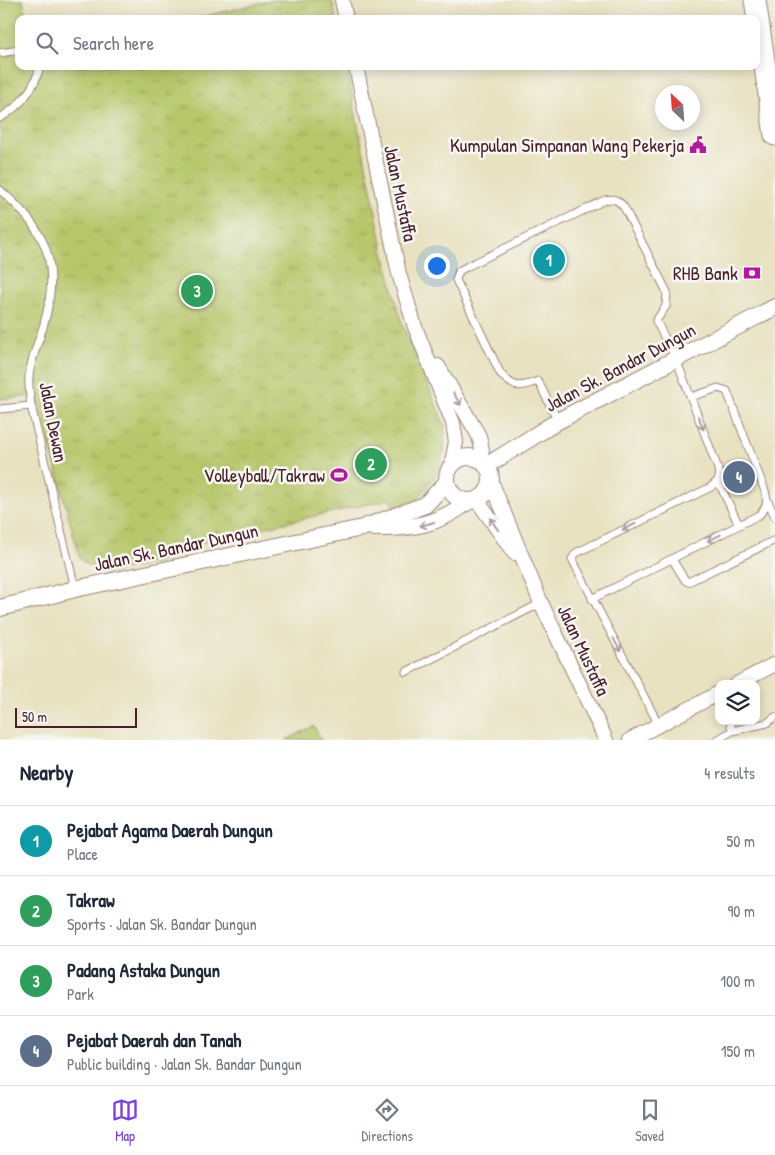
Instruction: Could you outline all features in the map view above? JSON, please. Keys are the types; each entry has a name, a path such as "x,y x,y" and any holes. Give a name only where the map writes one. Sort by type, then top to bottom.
{"main road":[{"path":"755,0 757,15"},
{"path":"760,34 775,135"}],"street":[{"path":"342,0 345,15"},
{"name":"Jalan Mustaffa","path":"357,70 398,274 415,327 452,422 456,442 449,474"},
{"name":"Jalan Sk. Bandar Dungun","path":"486,469 558,421 775,307"},
{"name":"Jalan Mustaffa","path":"415,327 479,436 486,469 541,603 606,740"},
{"path":"465,458 486,469 489,489 473,501 454,496 449,474 465,458"},
{"name":"Jalan Sk. Bandar Dungun","path":"0,608 75,589 362,528 425,505 449,474"},
{"name":"Jalan Mustaffa","path":"473,501 530,576"},
{"name":"Jalan Sk. Bandar Dungun","path":"362,528 407,529 442,519 473,501"},
{"path":"745,680 775,664"},
{"path":"630,740 715,695"}],"lane":[{"path":"0,53 15,51"},
{"path":"0,118 13,110 27,95 38,70"},
{"name":"Jalan Dewan","path":"0,190 24,211 41,235 50,263 51,298 29,375 31,406 75,589"},
{"path":"558,421 538,381 522,387 509,383 500,373 456,280 459,271 468,266 612,198 620,201 667,292 666,306 656,321 676,359 720,474 718,481 711,487 576,553 572,559 659,725"},
{"path":"691,397 718,388 727,391 775,517"},
{"path":"0,409 31,406"},
{"path":"718,481 739,525"},
{"path":"592,598 759,515 765,509 768,501"},
{"path":"672,559 688,582 775,540"},
{"path":"406,672 541,603"},
{"path":"717,740 732,731 767,723 775,717"},
{"path":"731,725 732,731"}],"green space":[{"path":"0,0 23,0 26,15 15,15 15,70 347,70 385,258 402,324 445,426 444,452 437,473 418,499 393,509 391,499 165,550 167,560 105,574 83,562 79,556 37,396 0,399"},
{"path":"273,0 329,0 333,3 335,15 209,15"},
{"path":"314,726 321,740 286,740"}],"place":[{"name":"Kumpulan Simpanan Wang Pekerja","path":"698,145"},
{"name":"Pejabat Agama Daerah Dungun","path":"549,260"},
{"name":"RHB Bank","path":"752,273"},
{"name":"Padang Astaka Dungun","path":"197,291"},
{"name":"Takraw","path":"371,464"},
{"name":"Volleyball/Takraw","path":"339,475"},
{"name":"Pejabat Daerah dan Tanah","path":"739,477"}]}
